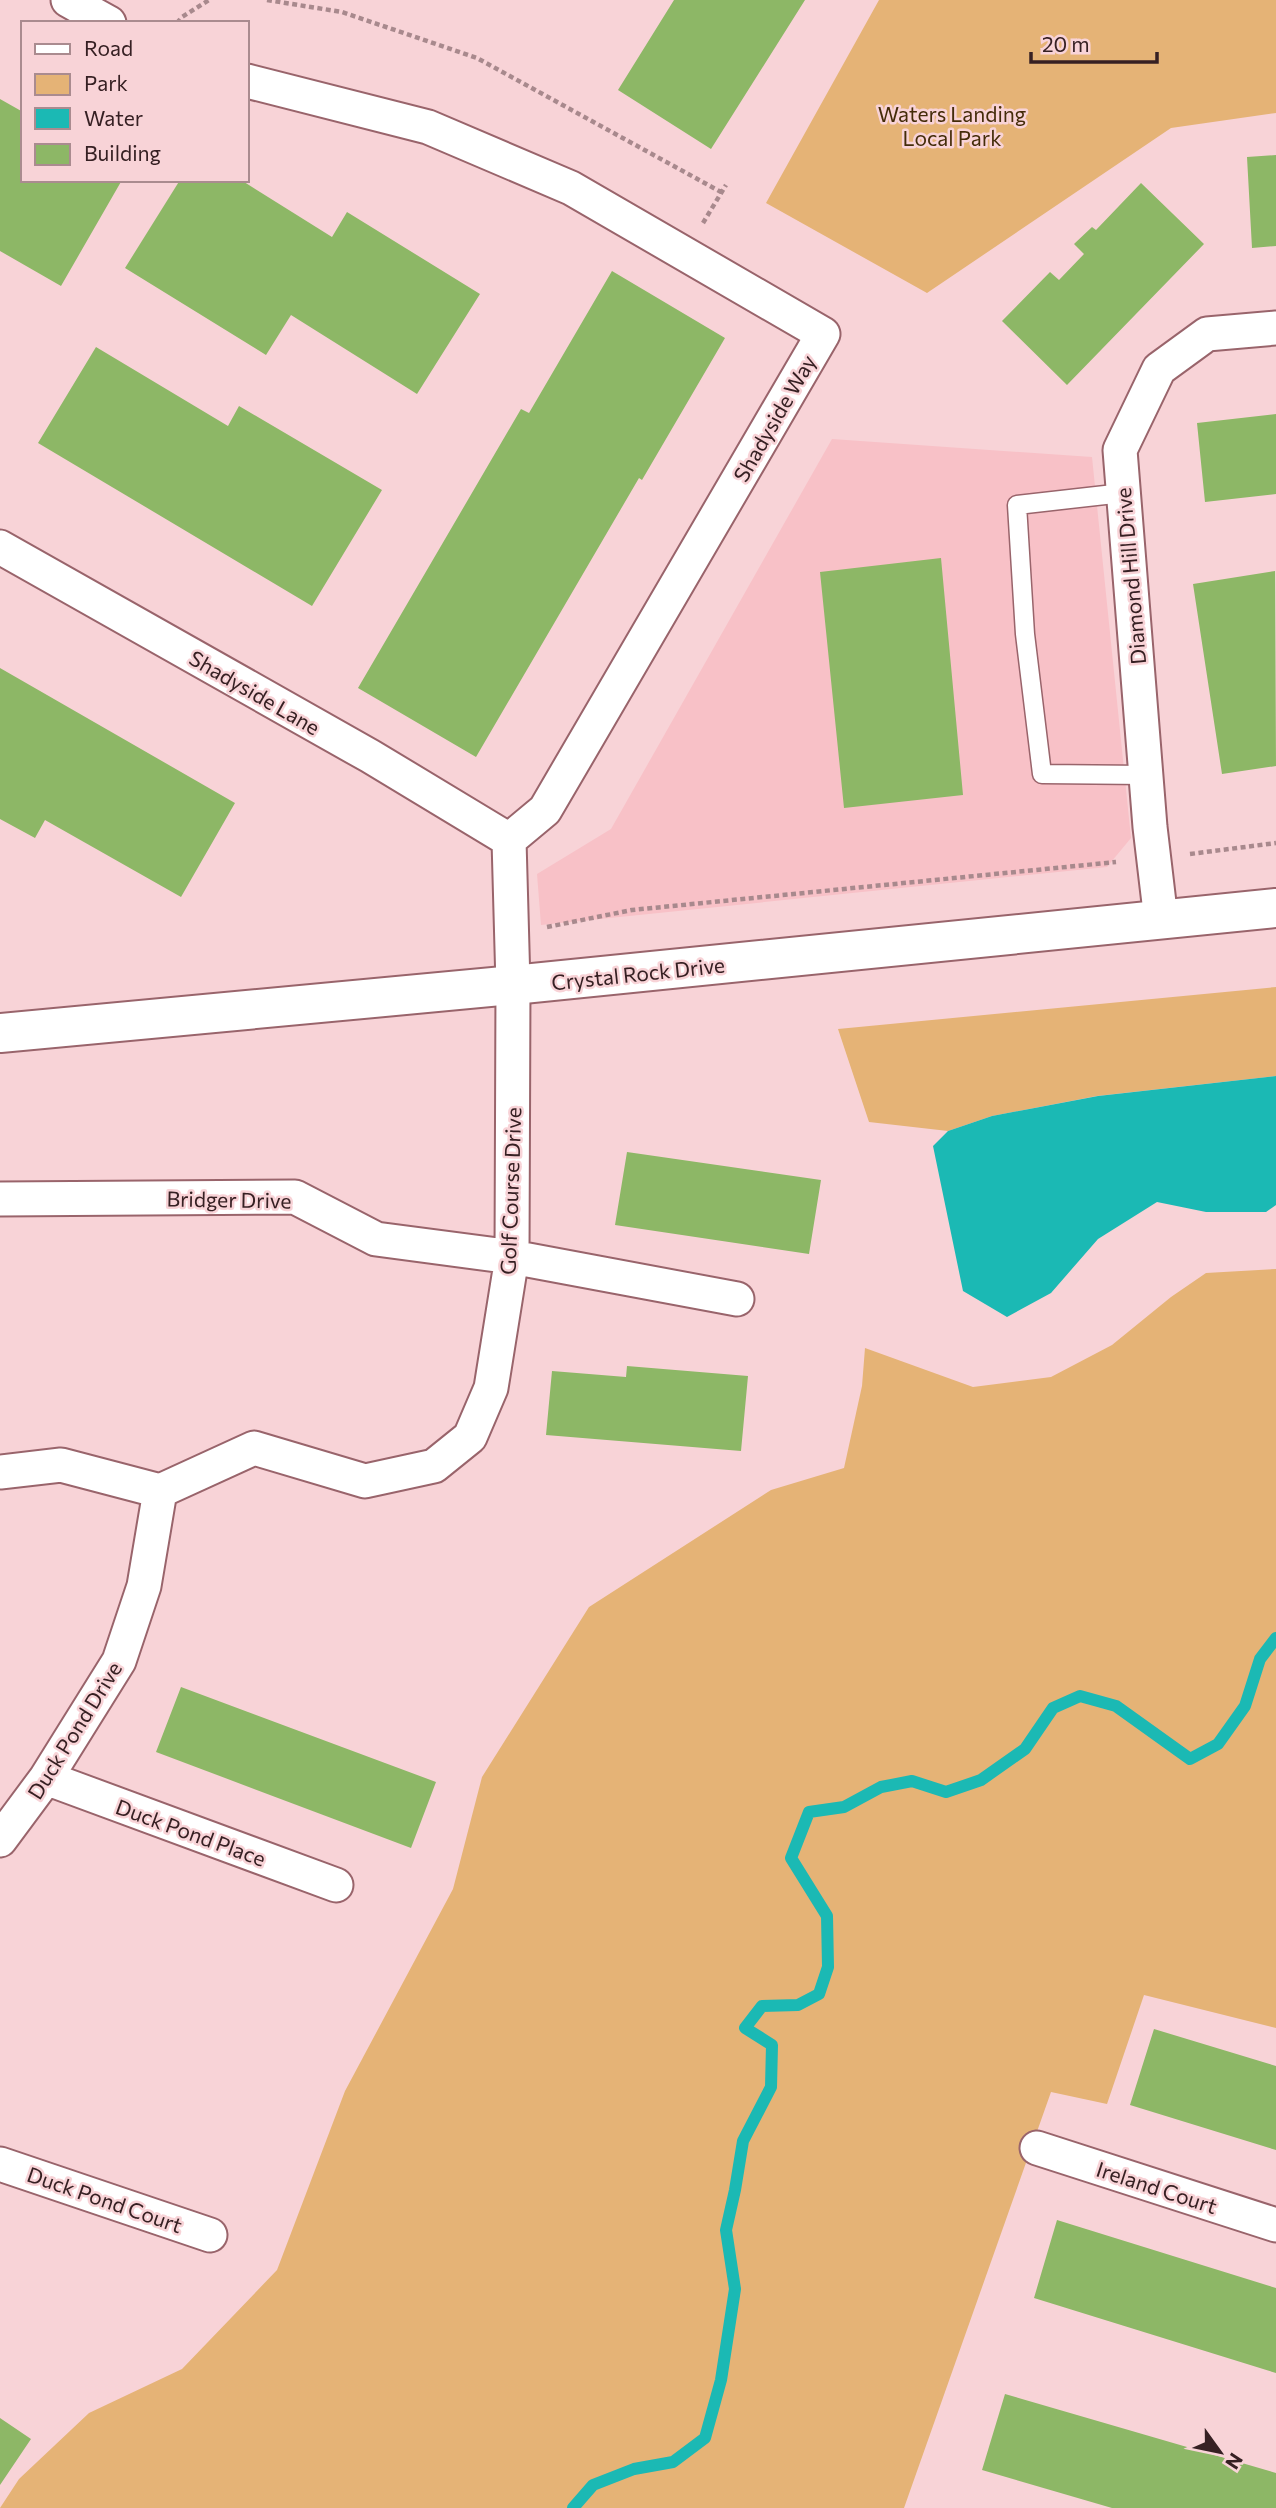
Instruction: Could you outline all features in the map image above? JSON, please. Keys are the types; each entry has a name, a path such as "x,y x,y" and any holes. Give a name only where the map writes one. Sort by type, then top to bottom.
{"street":[{"path":"68,0 105,21"},
{"name":"Shadyside Way","path":"248,80 428,127 571,188 822,334 545,810 509,840"},
{"name":"Diamond Hill Drive","path":"1161,920 1146,775 1120,450 1159,369 1207,334 1276,328"},
{"name":"Shadyside Lane","path":"0,547 370,756 509,840"},
{"path":"509,840 513,985"},
{"name":"Crystal Rock Drive","path":"0,1033 513,985 1276,908"},
{"name":"Golf Course Drive","path":"160,1491 254,1448 365,1481 434,1466 470,1437 491,1388 512,1257 513,985"},
{"name":"Bridger Drive","path":"0,1199 295,1197 376,1239 512,1257 737,1299"},
{"path":"0,1472 61,1465 160,1491"},
{"name":"Duck Pond Drive","path":"0,1840 46,1778 120,1661 144,1586 160,1491"},
{"name":"Duck Pond Place","path":"46,1778 336,1885"},
{"name":"Ireland Court","path":"1037,2148 1276,2225"},
{"name":"Duck Pond Court","path":"0,2164 211,2235"}],"lane":[{"path":"1123,493 1017,505 1025,634 1042,774 1146,775"}],"path":[{"path":"178,21 209,0"},
{"path":"267,0 342,12 477,58 721,192"},
{"path":"512,930 556,926 632,910 1154,859 1276,843"}],"shaded area":[{"path":"832,439 1092,457 1131,838 1107,867 541,925 537,874 611,829"}],"green space":[{"name":"Waters Landing Local Park","path":"879,0 1276,0 1276,113 1171,128 927,293 766,203"},
{"path":"1276,987 1276,1076 1097,1096 992,1116 948,1131 869,1122 838,1029"},
{"path":"1276,1269 1276,2028 1144,1995 1107,2104 1051,2092 904,2508 0,2508 19,2479 89,2413 182,2369 277,2270 345,2091 453,1889 482,1777 589,1607 771,1490 844,1468 862,1386 865,1348 973,1387 1051,1377 1112,1345 1171,1297 1206,1273"}],"water":[{"path":"1276,1076 1276,1205 1266,1212 1206,1212 1157,1202 1098,1239 1051,1293 1007,1317 963,1291 933,1146 948,1131 992,1116 1098,1096"}],"building":[{"path":"674,0 805,0 711,149 618,90"},
{"path":"0,99 21,111 21,182 121,182 61,286 0,251"},
{"path":"1276,155 1276,246 1252,248 1247,157"},
{"path":"179,182 244,182 332,237 347,212 480,294 417,394 291,315 266,355 125,268"},
{"path":"1141,183 1204,244 1067,385 1002,321 1050,272 1059,280 1084,254 1074,244 1092,227 1096,230"},
{"path":"612,271 725,338 642,480 639,478 476,757 358,688 521,409 529,413"},
{"path":"96,347 228,426 239,406 382,490 312,606 38,443"},
{"path":"1276,414 1276,494 1205,502 1197,423"},
{"path":"941,558 963,795 844,808 820,572"},
{"path":"1275,571 1276,766 1222,774 1193,584"},
{"path":"0,668 235,803 181,897 45,820 35,838 0,819"},
{"path":"627,1152 821,1180 809,1254 615,1225"},
{"path":"627,1366 748,1376 741,1451 546,1435 552,1371 626,1377"},
{"path":"181,1687 436,1782 411,1848 156,1752"},
{"path":"1154,2029 1276,2066 1276,2150 1130,2105"},
{"path":"1057,2220 1276,2288 1276,2373 1034,2298"},
{"path":"1005,2394 1276,2473 1276,2508 1112,2508 982,2470"},
{"path":"0,2418 31,2439 0,2485"}],"waterway":[{"path":"573,2508 593,2485 634,2469 673,2462 705,2438 721,2380 735,2289 726,2230 743,2141 771,2087 772,2045 745,2028 762,2006 798,2005 819,1994 828,1967 827,1916 791,1858 809,1812 844,1807 881,1787 912,1781 946,1792 981,1780 1025,1749 1053,1708 1080,1696 1116,1706 1190,1759 1218,1744 1245,1706 1260,1659 1276,1638"}]}
